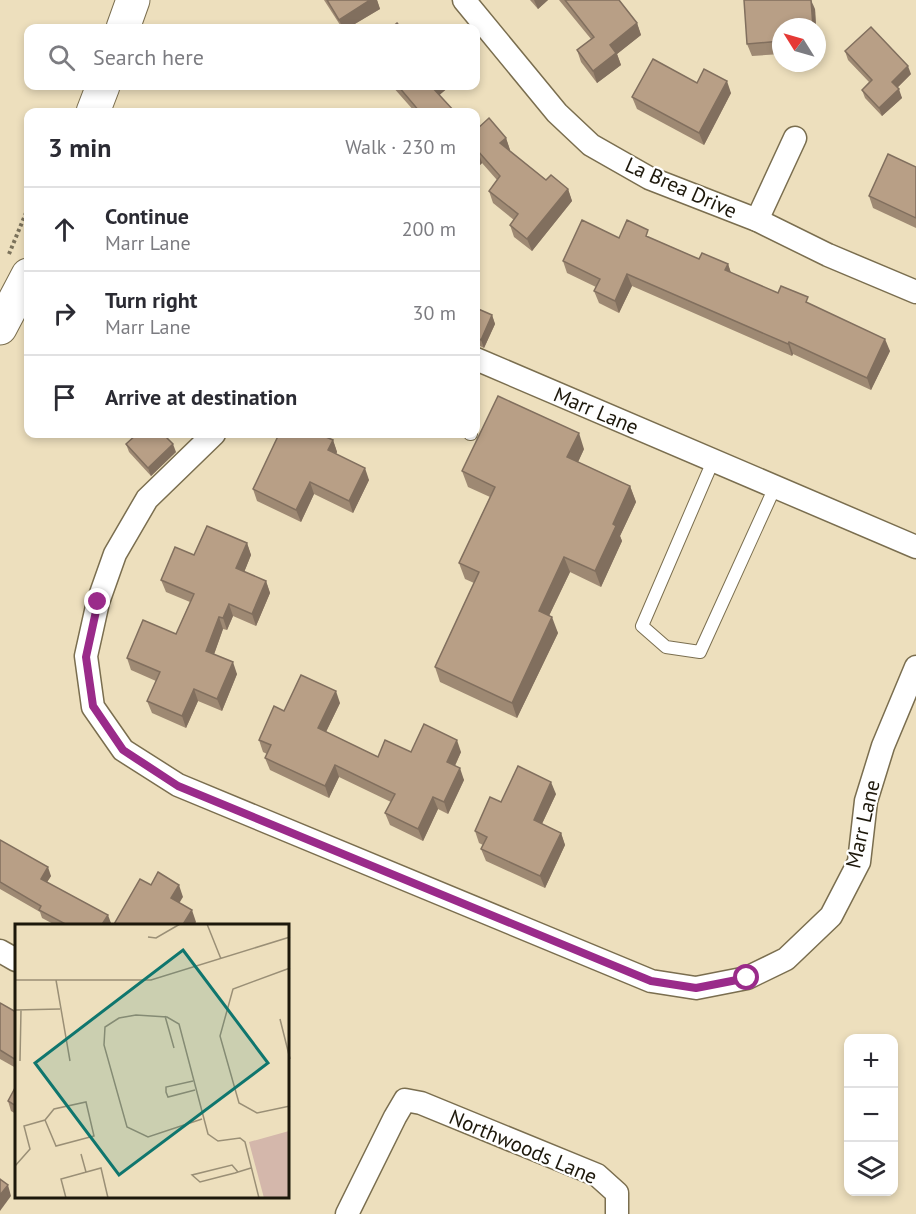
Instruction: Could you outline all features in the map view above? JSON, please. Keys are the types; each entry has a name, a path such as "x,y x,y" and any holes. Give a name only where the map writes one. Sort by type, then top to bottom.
{"main road":[{"path":"124,24 133,0"},
{"path":"95,108 101,90"},
{"path":"0,328 17,268"}],"street":[{"name":"La Brea Drive","path":"464,0 557,113 591,145 650,178 757,220 828,255 916,292"},
{"path":"757,220 795,138"},
{"name":"Marr Lane","path":"480,361 916,547"},
{"name":"Marr Lane","path":"210,438 147,499 115,554 98,602 86,657 93,706 123,750 178,786 651,981 696,988 747,978 786,960 831,916 859,862 869,790 883,746 916,667"},
{"path":"0,951 15,959"},
{"name":"Northwoods Lane","path":"347,1214 405,1100 421,1103 597,1175 617,1193 616,1214"}],"lane":[{"path":"713,461 642,626 666,647 700,652 775,487"}],"path":[{"path":"17,268 24,230"}],"building":[{"path":"327,0 370,0 339,20"},
{"path":"565,0 619,0 637,23 610,45 616,53 593,71 577,50 594,37"},
{"path":"744,0 811,0 812,18 772,18 772,42 747,44"},
{"path":"871,27 908,66 892,82 899,89 879,108 862,90 872,80 845,51"},
{"path":"653,59 697,83 704,69 727,81 699,133 632,97"},
{"path":"401,90 435,90 451,108 417,108"},
{"path":"489,118 506,138 500,143 546,180 551,175 568,189 527,239 510,225 518,214 489,191 500,176 480,153 480,126"},
{"path":"888,154 916,167 916,218 869,196"},
{"path":"582,220 619,238 627,220 648,230 646,236 699,259 702,253 728,264 725,270 778,293 781,286 808,297 806,302 885,339 867,378 789,342 788,344 627,274 615,301 594,291 600,279 563,261"},
{"path":"480,310 492,315 480,339"},
{"path":"498,396 579,433 567,457 630,486 613,524 616,526 595,571 564,557 539,611 552,617 512,703 435,667 479,572 459,563 495,487 462,471 478,438 480,438"},
{"path":"133,438 167,438 173,444 148,468 126,444"},
{"path":"277,438 328,438 333,440 328,450 365,468 349,501 310,482 296,510 253,489"},
{"path":"207,526 247,543 236,568 266,581 252,614 229,604 223,618 219,617 206,651 233,662 217,699 194,689 182,716 147,701 160,672 127,658 143,620 176,634 194,594 161,580 175,547 194,555"},
{"path":"301,675 336,691 318,728 378,757 385,740 411,752 424,724 457,740 447,762 460,768 444,802 433,797 418,829 385,813 395,794 335,765 325,786 265,758 271,745 259,740 274,706 284,711"},
{"path":"518,766 551,782 534,820 561,833 540,876 481,849 487,837 475,831 490,797 501,802"},
{"path":"0,840 48,867 41,879 108,915 102,924 65,924 39,910 41,906 0,882"},
{"path":"158,872 179,885 171,898 192,910 183,924 114,924 140,879 151,885"},
{"path":"0,1003 15,1011 15,1059 0,1050"},
{"path":"15,1088 15,1105 8,1101"},
{"path":"0,1179 8,1185 0,1195"}],"route":[{"path":"98,602 86,657 93,706 123,750 178,786 651,981 696,988 747,978"}]}
